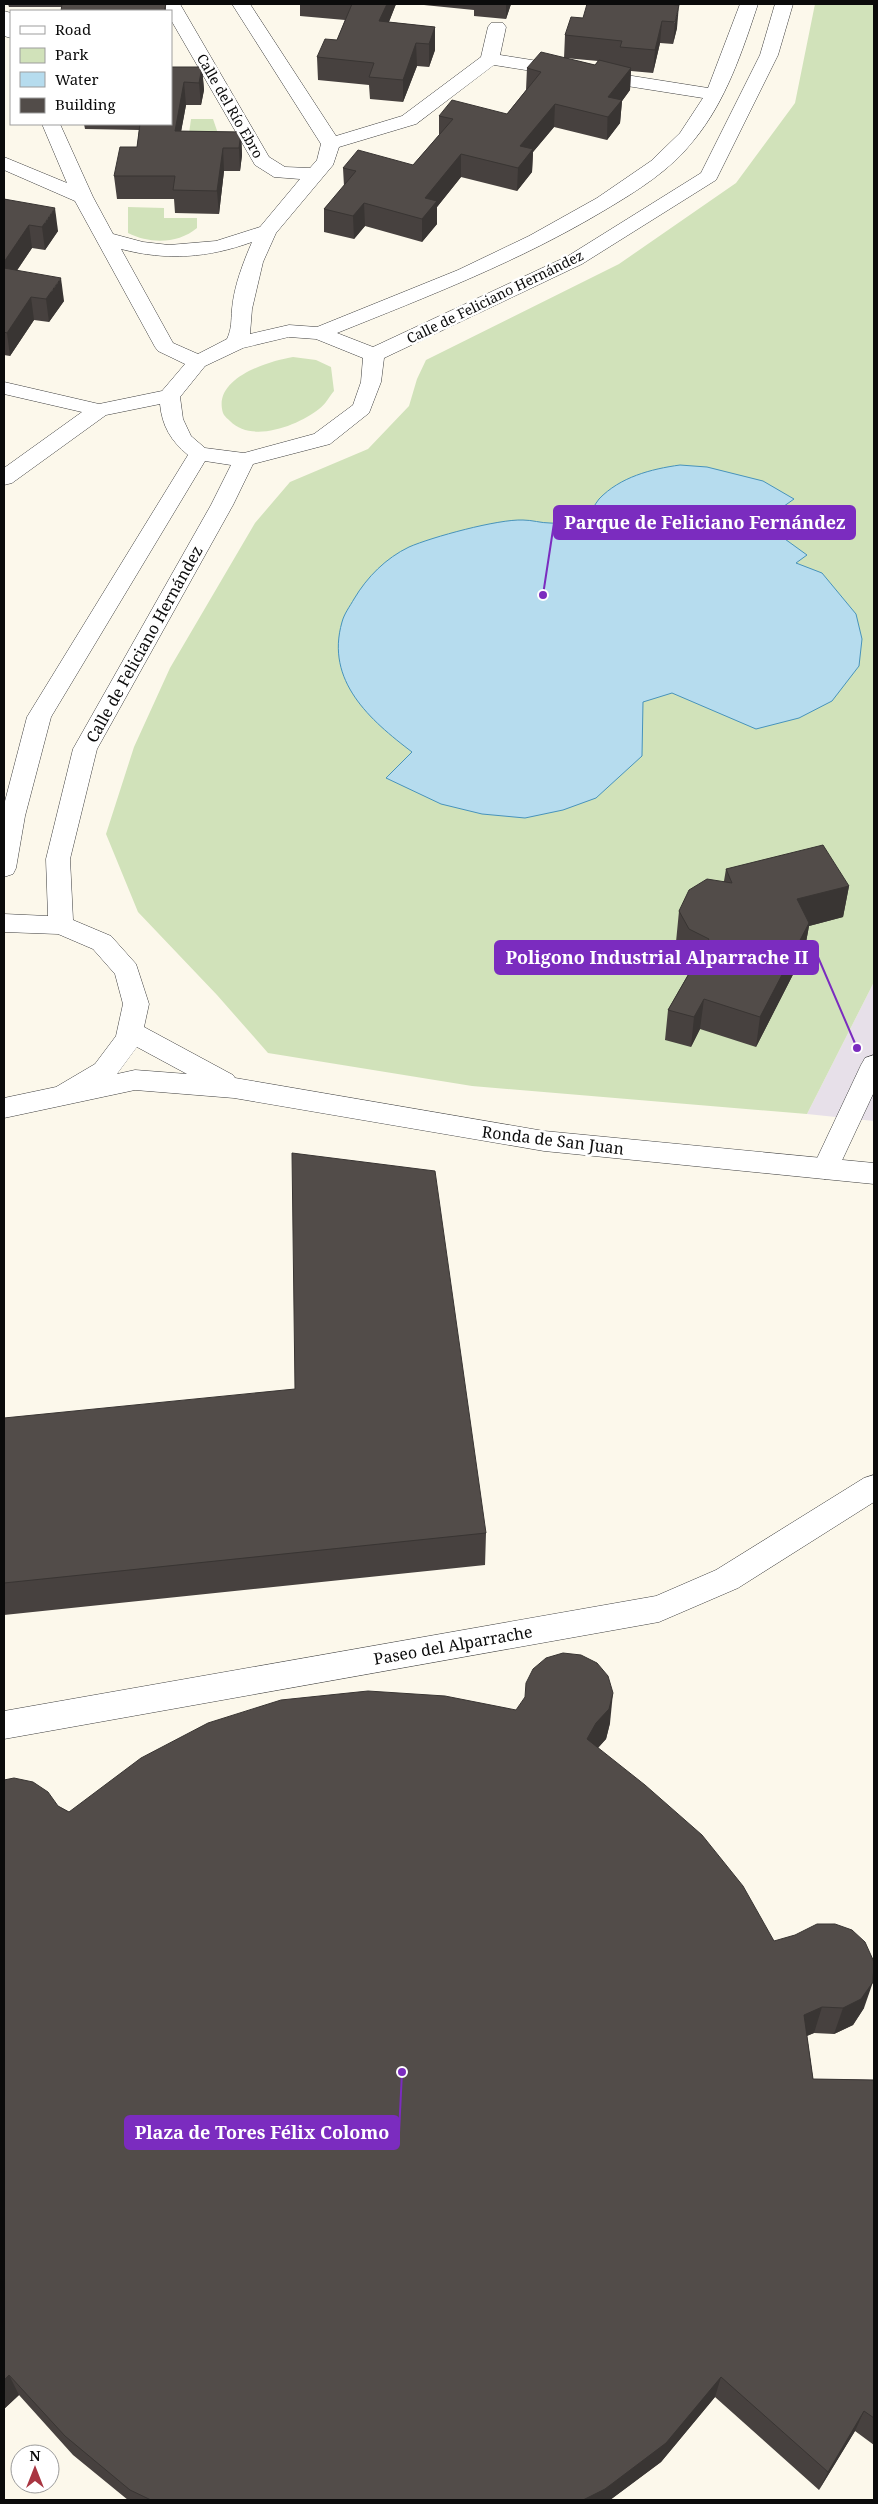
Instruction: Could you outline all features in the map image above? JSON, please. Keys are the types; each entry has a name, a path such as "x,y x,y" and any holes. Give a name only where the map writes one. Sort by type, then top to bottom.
{"street":[{"name":"Calle del Río Ebro","path":"171,4 262,161 281,173 313,174"},
{"path":"236,343 242,330 242,309 253,262 267,230 326,161 331,144 241,4"},
{"name":"Calle de Feliciano Hernández","path":"319,333 427,290 563,228 650,173 687,136 714,94 732,54 749,4"},
{"name":"Calle de Feliciano Hernández","path":"374,355 575,260 709,176 769,55 784,4"},
{"path":"4,16 10,31"},
{"path":"331,144 409,120 490,59 497,27"},
{"path":"490,59 714,94"},
{"path":"51,125 83,197 165,347 198,362"},
{"path":"4,163 83,197"},
{"path":"105,238 130,247 183,250 209,249 267,230"},
{"path":"4,388 99,410 170,396 198,362 236,343 289,331 319,333 374,355 371,382 362,408 322,439 244,460 198,454 182,439 172,419 170,396"},
{"path":"4,478 99,410"},
{"path":"4,868 14,816 40,717 198,454"},
{"name":"Calle de Feliciano Hernández","path":"61,925 58,859 85,749 120,683 222,505 244,460"},
{"path":"4,922 24,920 61,925 92,937 117,956 132,978 138,1005 133,1033 120,1056 99,1076 73,1092 32,1106 4,1108"},
{"name":"Ronda de San Juan","path":"133,1033 234,1088"},
{"path":"825,1169 874,1065"},
{"name":"Ronda de San Juan","path":"73,1092 135,1080 234,1088 544,1141 874,1174"},
{"name":"Paseo del Alparrache","path":"4,1725 659,1608 727,1578 874,1487"}],"shaded area":[{"path":"874,982 874,1121 807,1114"}],"green space":[{"path":"815,4 874,4 874,982 807,1114 472,1086 268,1053 217,995 138,912 106,834 134,747 170,668 255,523 290,482 368,449 409,406 417,379 426,360 619,264 736,183 795,103"},
{"path":"191,119 213,119 223,148 187,148"},
{"path":"128,207 164,208 164,218 197,218 197,228 173,240 164,241 137,237 128,233"},
{"path":"293,357 316,360 331,367 334,391 321,407 300,421 275,430 263,432 239,428 225,416 222,401 226,390 234,381 257,367"}],"water":[{"path":"680,465 707,467 763,481 794,499 780,509 773,519 778,534 807,555 796,563 822,573 856,614 862,639 859,666 832,701 799,718 756,729 672,693 643,702 642,756 596,798 563,810 525,818 482,814 441,804 386,778 412,752 381,726 355,697 346,681 340,663 338,643 344,616 359,591 371,576 385,562 409,547 465,529 512,520 564,523 587,520 599,499 616,485 636,475"}],"building":[{"path":"62,4 166,4 164,10 61,10"},
{"path":"352,4 387,4 379,21 435,27 429,44 416,43 403,80 369,77 374,63 317,57 325,39 337,40"},
{"path":"587,4 679,5 675,22 662,21 655,50 620,47 622,41 565,35 571,17 583,18"},
{"path":"541,52 595,65 599,60 631,68 608,97 622,100 608,117 555,104 520,146 533,149 518,168 461,154 425,198 437,201 422,219 364,203 353,216 324,209 356,171 343,168 358,150 413,165 453,119 439,116 452,100 507,114 541,72 527,68"},
{"path":"172,67 202,67 199,83 184,82 175,131 241,132 239,148 223,148 217,191 173,190 175,176 114,176 120,147 137,147 140,125 172,125"},
{"path":"4,199 55,208 42,227 29,225 4,262"},
{"path":"4,268 61,278 46,299 31,297 7,333 4,332"},
{"path":"823,845 849,886 797,899 809,923 760,1017 704,999 694,1017 668,1010 709,939 689,929 679,911 689,890 707,879 732,883 726,869"},
{"path":"292,1153 435,1171 486,1533 4,1583 4,1418 295,1389"},
{"path":"563,1653 581,1655 597,1663 608,1676 613,1693 609,1709 596,1723 587,1739 645,1785 702,1835 743,1886 774,1941 795,1935 817,1924 835,1924 852,1930 865,1942 874,1962 873,1982 861,1999 843,2008 822,2007 804,2015 813,2079 874,2080 874,2418 864,2411 828,2472 721,2377 666,2443 605,2489 583,2500 151,2500 130,2490 65,2436 9,2375 4,2380 4,1780 14,1778 33,1782 48,1792 58,1806 69,1812 141,1758 208,1723 281,1700 368,1691 445,1696 516,1710 525,1697 526,1683 533,1669 546,1658"}],"place":[{"name":"Parque de Feliciano Fernández","path":"543,595"},
{"name":"Poligono Industrial Alparrache II","path":"857,1048"},
{"name":"Plaza de Tores Félix Colomo","path":"402,2072"}]}
